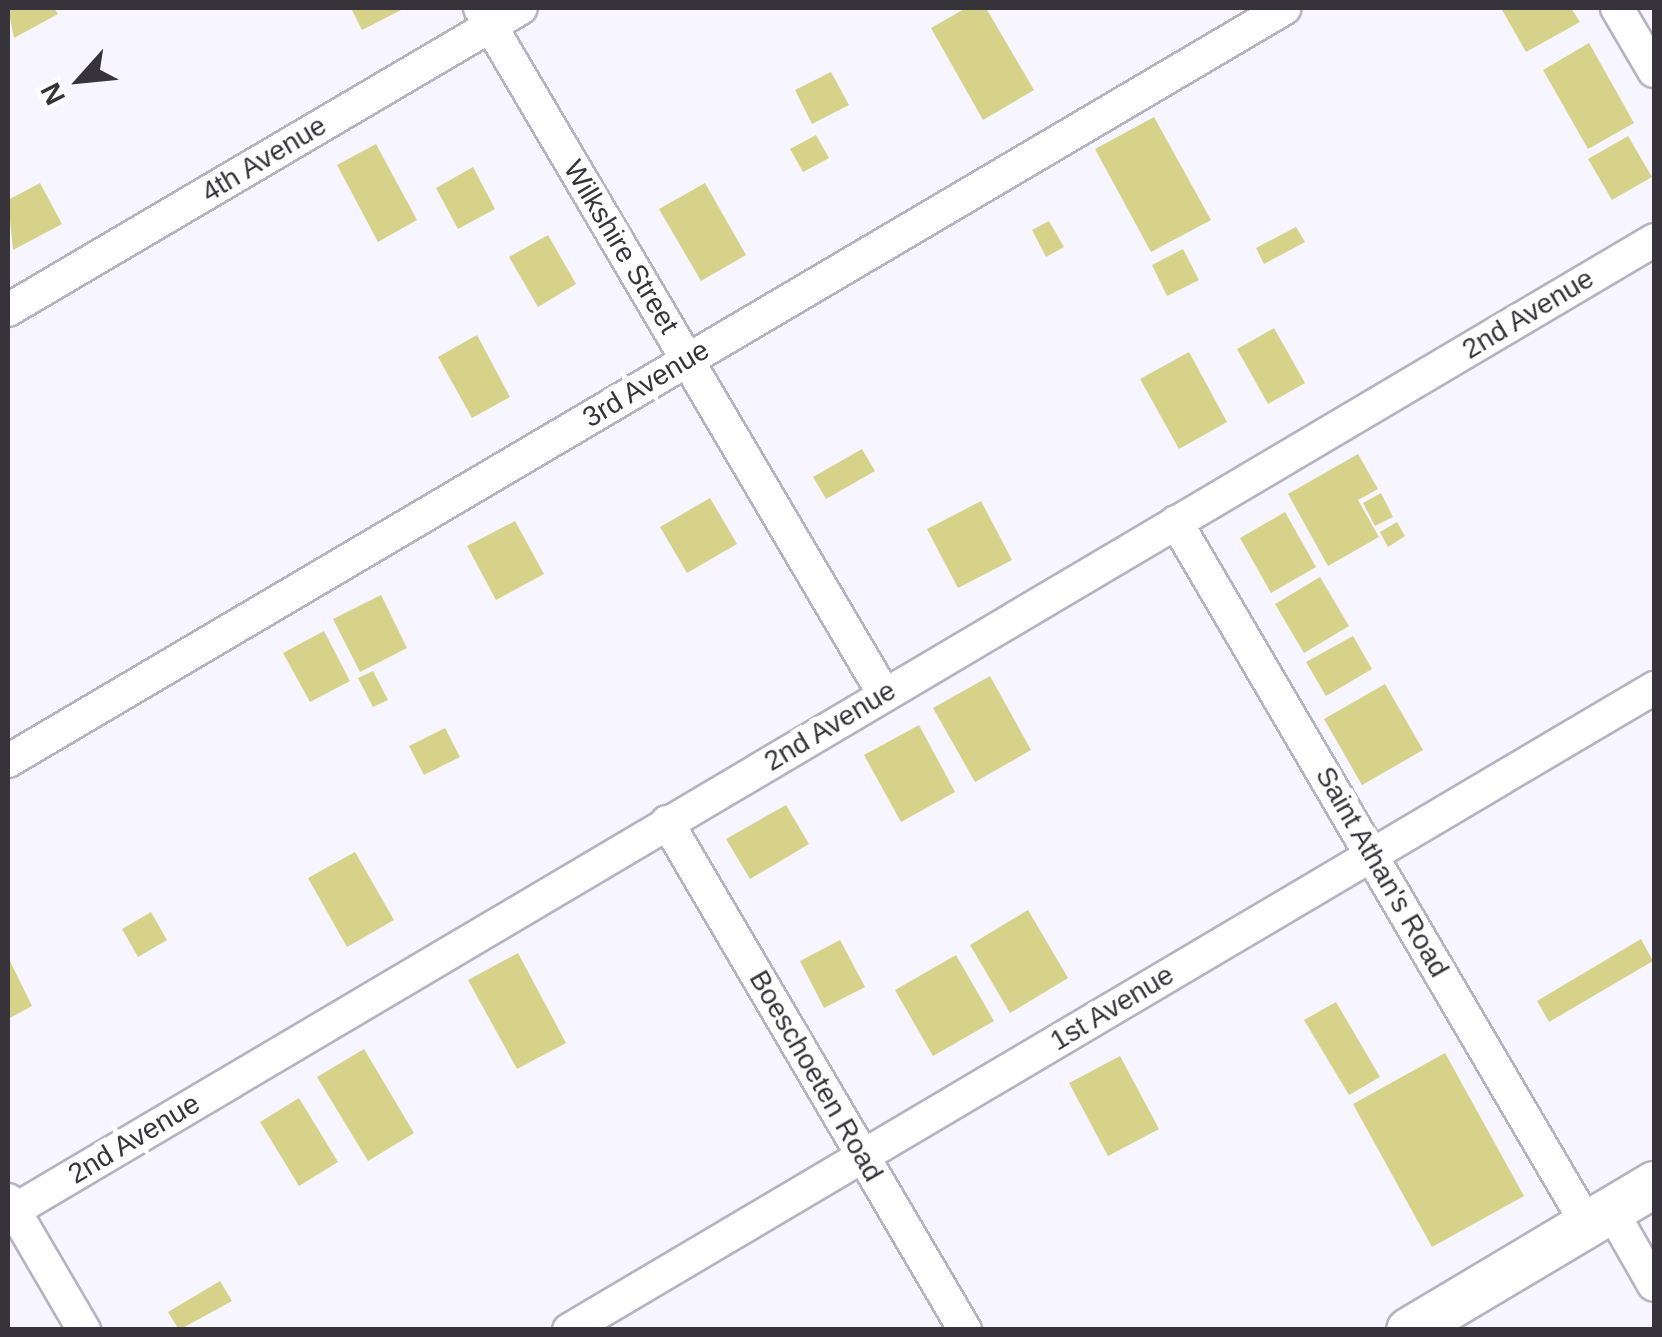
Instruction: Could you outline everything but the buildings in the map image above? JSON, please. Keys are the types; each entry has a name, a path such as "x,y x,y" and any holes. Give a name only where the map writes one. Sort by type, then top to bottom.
{"street":[{"name":"4th Avenue","path":"8,310 485,17 522,8"},
{"name":"3rd Avenue","path":"8,761 1285,8"},
{"path":"1617,8 1654,70"},
{"name":"Wilkshire Street","path":"485,17 884,694"},
{"name":"2nd Avenue","path":"9,1208 1654,240"},
{"name":"Saint Athan's Road","path":"1176,522 1371,853 1599,1217 1654,1285"},
{"name":"1st Avenue","path":"569,1330 1654,688"},
{"name":"Boeschoeten Road","path":"667,822 964,1330"},
{"path":"1409,1330 1654,1184"},
{"path":"9,1208 84,1330"}]}
